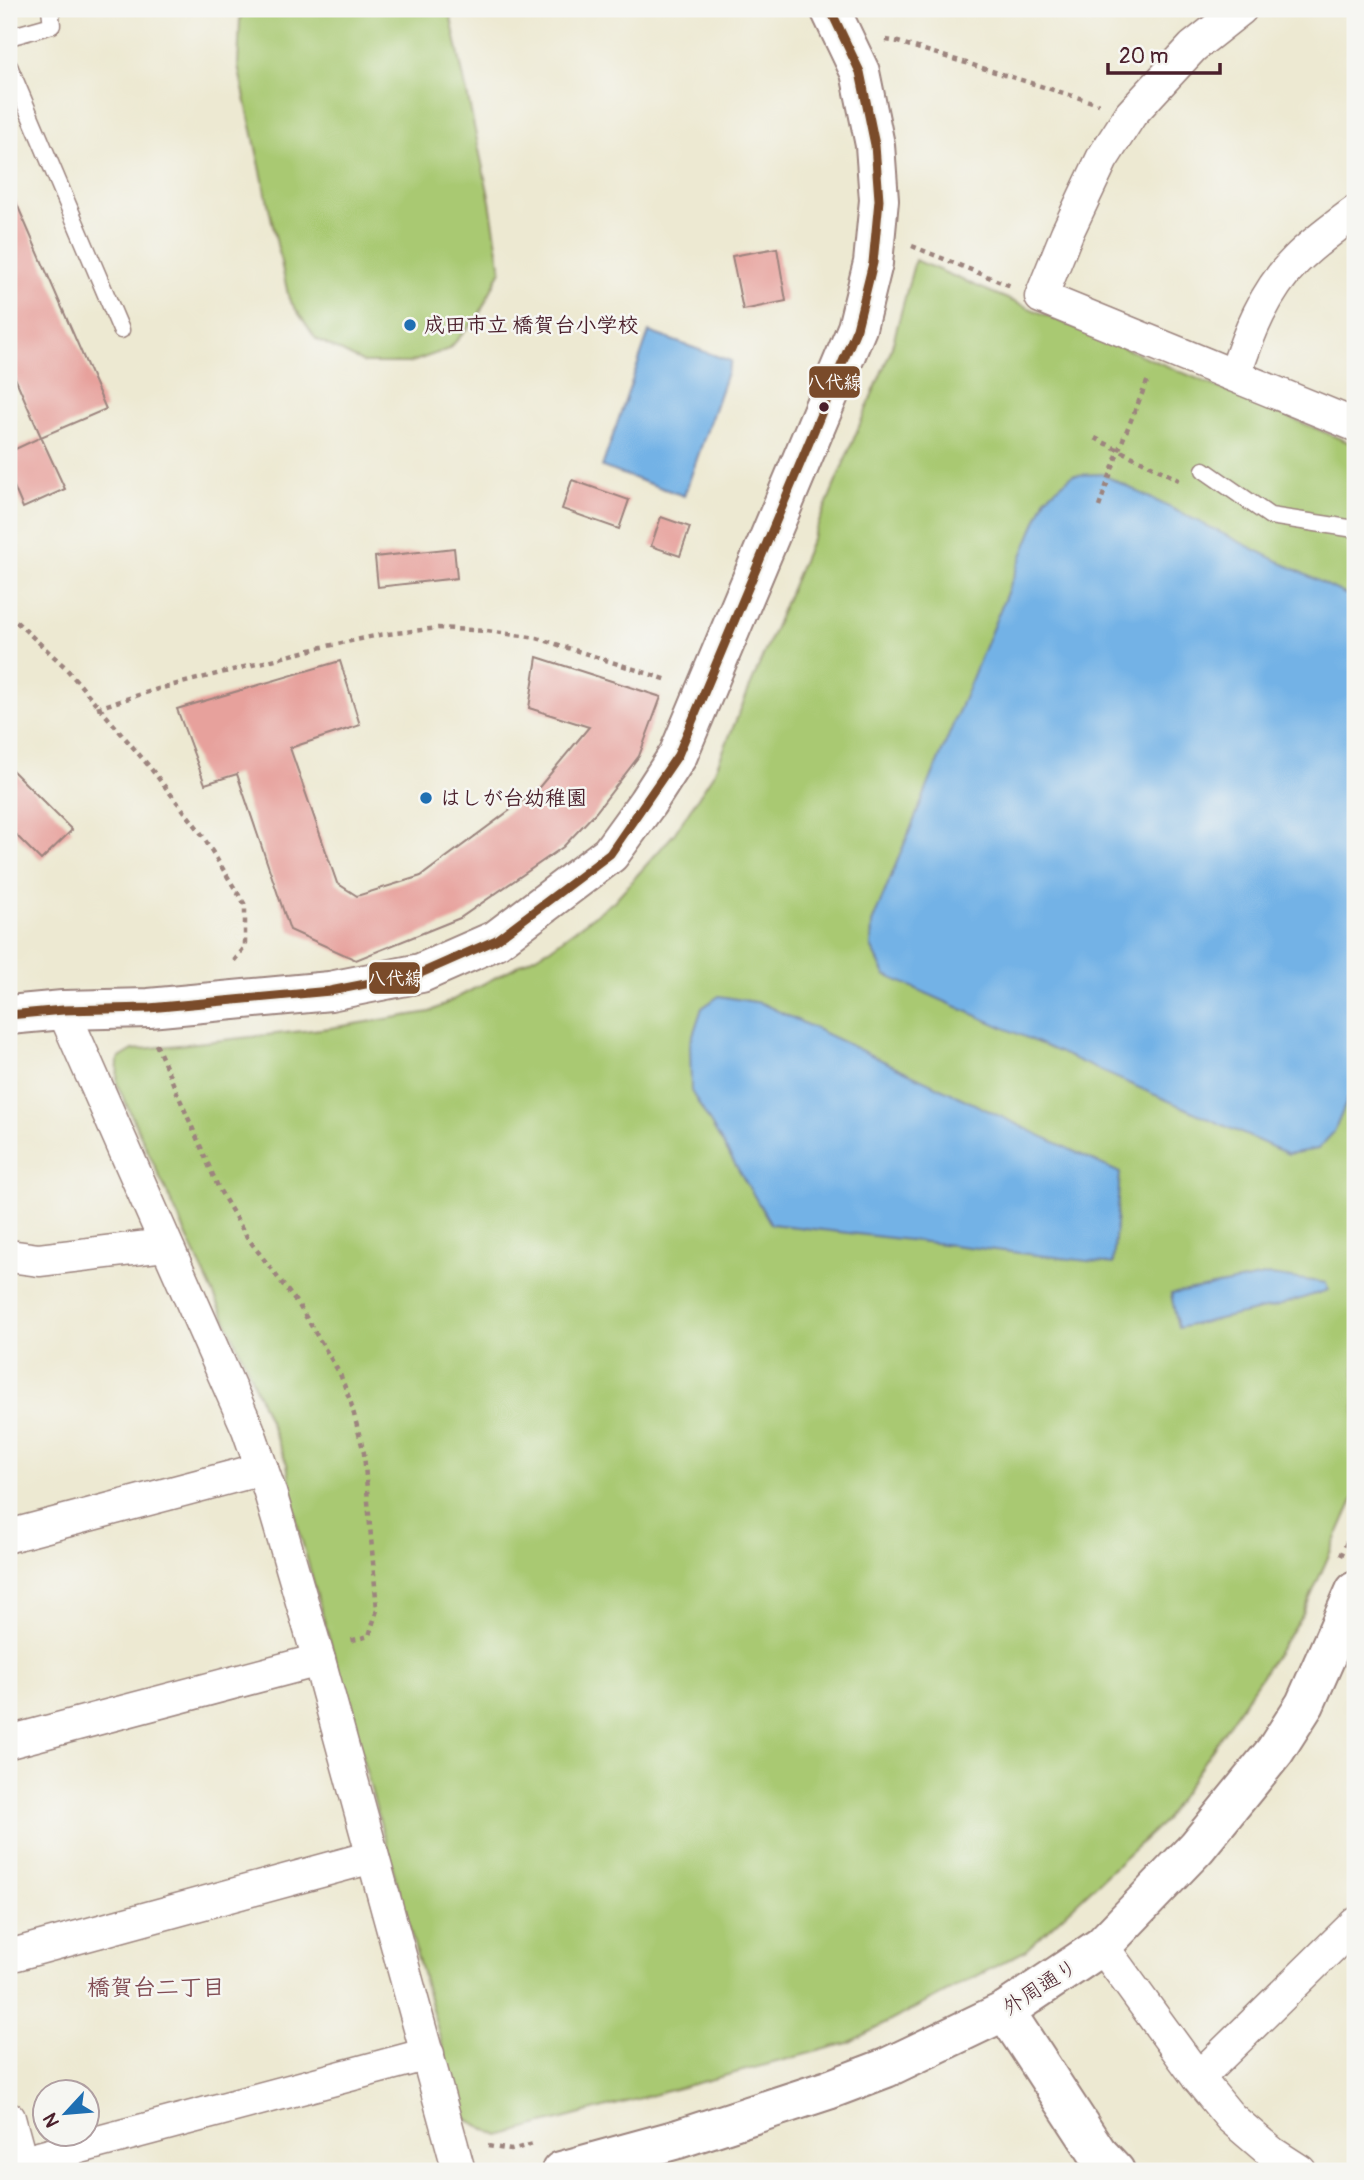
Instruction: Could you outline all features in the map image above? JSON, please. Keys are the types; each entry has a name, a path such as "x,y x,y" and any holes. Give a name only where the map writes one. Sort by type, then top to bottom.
{"street":[{"path":"9,1015 149,1007 330,991 421,973 496,940 610,854 648,803 678,755 857,328 873,263 879,200 876,159 860,72 830,9"},
{"path":"1241,9 1193,47 1130,114 1096,172 1067,233 1041,298 1355,425"},
{"path":"1235,375 1247,337 1271,291 1294,261 1355,212"},
{"path":"64,1010 248,1429 317,1655 428,2054 469,2160"},
{"path":"9,1256 39,1259 165,1245"},
{"path":"9,1536 262,1469"},
{"name":"外周通り","path":"549,2157 678,2139 886,2068 1005,2011 1102,1946 1197,1847 1275,1751 1305,1704 1347,1575"},
{"path":"9,1742 317,1655"},
{"path":"9,1956 372,1857"},
{"path":"1198,2078 1354,1926"},
{"path":"1102,1946 1198,2078 1230,2117 1272,2153 1300,2171"},
{"path":"1005,2011 1097,2152 1115,2171"},
{"path":"9,2118 15,2164 428,2054"}],"lane":[{"path":"9,37 52,25 50,9"},
{"path":"9,66 121,330"},
{"path":"1204,470 1270,516 1355,529"}],"path":[{"path":"885,40 1130,114"},
{"path":"903,243 1041,298"},
{"path":"1099,507 1118,449 1151,372"},
{"path":"1096,438 1186,484 1204,470"},
{"path":"9,615 64,666 199,830 244,905 245,947 231,965"},
{"path":"97,708 158,689 323,647 379,635 438,628 537,638 673,682"},
{"path":"152,1034 219,1189 247,1237 300,1307 334,1363 355,1416 364,1453 377,1610 369,1636 317,1655"},
{"path":"1347,1575 1355,1523"},
{"path":"469,2160 491,2145 549,2157"}],"green space":[{"path":"245,9 449,9 490,201 501,270 478,317 449,349 409,363 364,363 316,339 289,299 238,66 240,19"},
{"path":"915,260 1355,445 1355,1496 1303,1614 1164,1821 1025,1951 848,2043 499,2136 462,2117 297,1523 287,1464 243,1358 117,1084 118,1059 133,1050 330,1028 430,1012 549,949 614,901 674,834 714,773 891,350"}],"water":[{"path":"649,332 731,361 684,496 602,467"},
{"path":"1102,474 1355,599 1355,1082 1334,1132 1318,1149 1288,1154 885,975 871,946 872,923 1046,497 1073,475"},
{"path":"719,996 761,1003 1120,1173 1113,1264 771,1224 691,1091 690,1044 702,1008"},
{"path":"1270,1275 1326,1283 1328,1290 1278,1306 1178,1328 1171,1294"}],"building":[{"path":"9,186 106,409 41,437 9,364"},
{"path":"777,248 786,301 743,310 732,256"},
{"path":"41,437 65,489 23,508 9,475 9,452"},
{"path":"572,480 629,500 619,529 562,509"},
{"path":"661,517 690,527 680,556 651,546"},
{"path":"454,548 457,578 378,587 375,557"},
{"path":"537,657 661,697 639,756 596,812 563,847 460,918 356,960 290,930 237,774 205,784 177,709 340,661 360,725 290,748 337,883 357,896 421,876 536,791 589,727 529,708"},
{"path":"9,767 72,830 41,860 9,828"}],"transit line":[{"name":"八代線","path":"9,1015 63,1010 149,1008 330,991 421,973 496,940 610,854 678,755 857,328 873,263 879,200 875,145 860,72 830,9"}],"place":[{"name":"成田市立 橋賀台小学校","path":"410,325"},
{"name":"はしが台幼稚園","path":"426,798"}],"district":[{"name":"橋賀台二丁目","path":"156,1987"}]}
